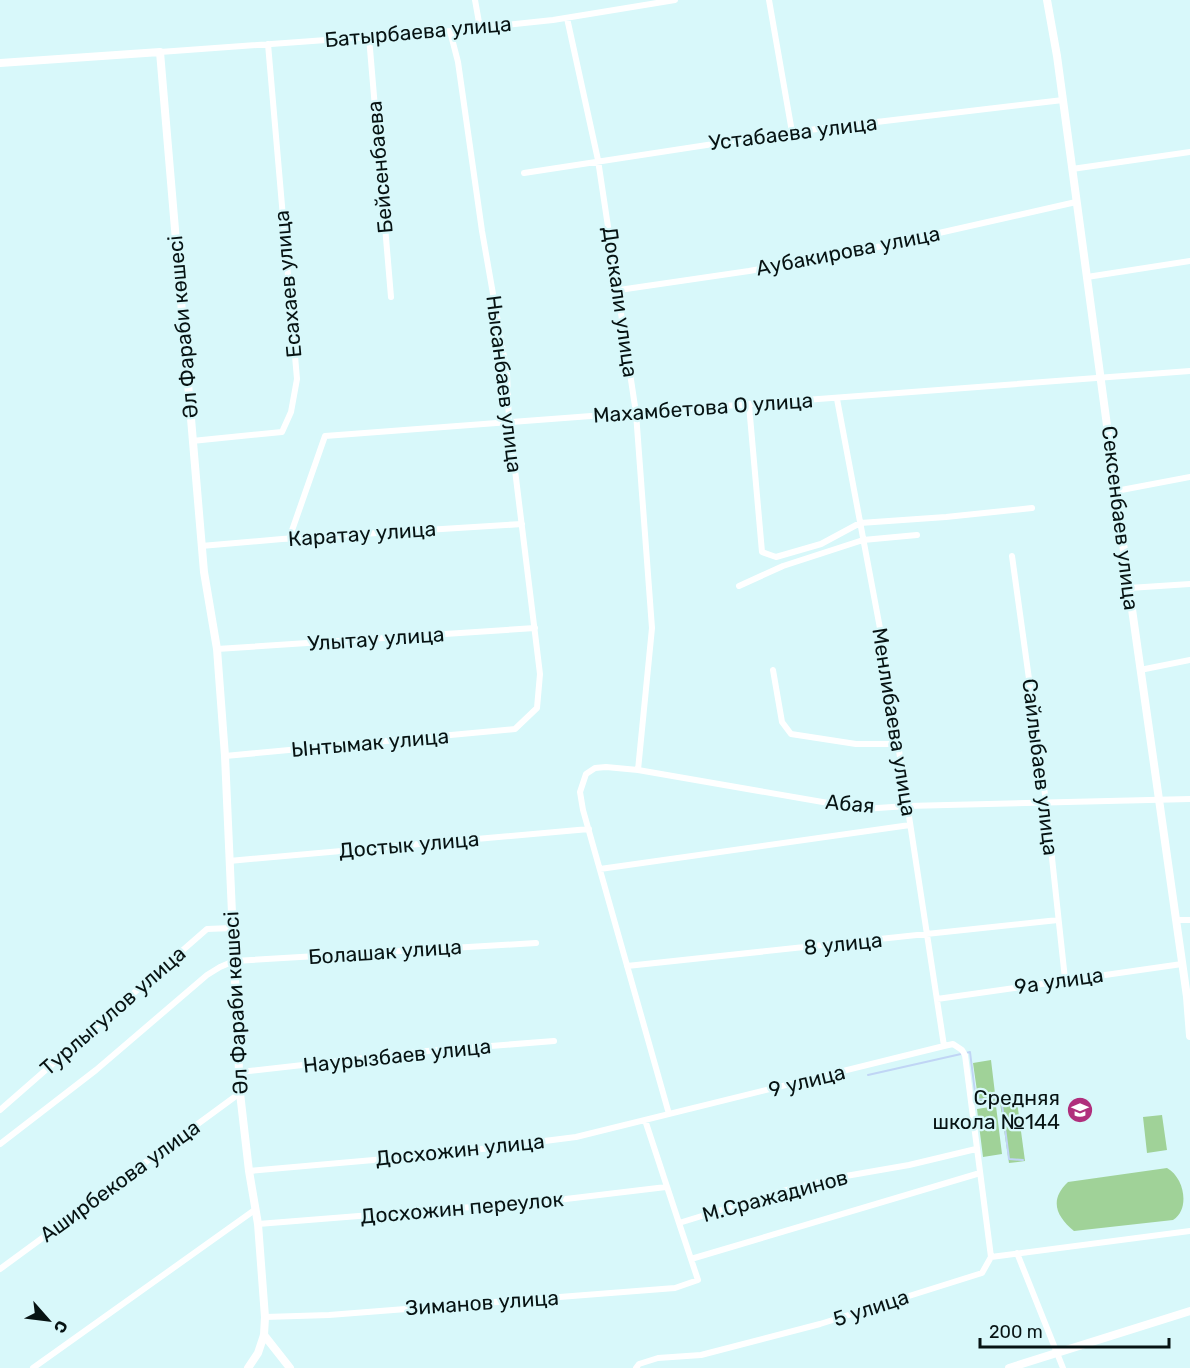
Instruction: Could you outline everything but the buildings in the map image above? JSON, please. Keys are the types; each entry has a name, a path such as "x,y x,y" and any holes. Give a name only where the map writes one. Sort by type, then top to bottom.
{"street":[{"path":"475,0 480,28"},
{"name":"Батырбаева улица","path":"160,52 480,28 567,18 675,0"},
{"path":"769,0 792,132"},
{"name":"Сексенбаев улица","path":"1047,0 1063,100 1190,1036"},
{"name":"Доскали улица","path":"567,18 598,160 636,413 652,628 639,770"},
{"name":"Нысанбаев улица","path":"450,31 458,62 482,231 507,374 509,422 540,674 537,708 515,729"},
{"name":"Бейсенбаева","path":"369,37 391,297"},
{"name":"Есахаев улица","path":"192,441 282,432 291,412 297,379 268,44"},
{"path":"0,63 160,52"},
{"name":"Әл Фараби көшесі","path":"160,52 201,546 217,650 225,756 240,1093 258,1224 265,1317 264,1335 258,1353 248,1368"},
{"name":"Устабаева улица","path":"524,173 792,132 1063,100"},
{"path":"1072,169 1190,152"},
{"name":"Аубакирова улица","path":"619,290 749,271 877,247 1076,202"},
{"path":"1087,277 1190,261"},
{"name":"Махамбетова О улица","path":"289,538 325,436 1190,371"},
{"name":"Менлибаева улица","path":"837,399 882,639 944,1046"},
{"path":"749,405 762,552 776,557 821,544 860,523 1032,508"},
{"path":"1116,491 1190,477"},
{"name":"Каратау улица","path":"201,546 289,538 522,524"},
{"path":"739,586 783,566 863,540 917,535"},
{"name":"Сайлыбаев улица","path":"1012,556 1046,802 1065,979"},
{"path":"1129,588 1190,584"},
{"name":"Улытау улица","path":"217,650 534,628"},
{"path":"1140,670 1190,660"},
{"path":"773,670 782,722 791,734 856,744 897,744"},
{"name":"Ынтымак улица","path":"225,756 515,729"},
{"name":"Абая","path":"589,829 580,792 586,774 595,768 606,767 639,770 863,810 907,806 1190,799"},
{"path":"600,868 910,825"},
{"path":"589,829 669,1114"},
{"name":"Достык улица","path":"229,861 589,829"},
{"name":"8 улица","path":"627,966 1058,920"},
{"path":"1176,920 1190,920"},
{"name":"Турлыгулов улица","path":"0,1110 207,929 232,928"},
{"name":"Болашак улица","path":"234,961 536,943"},
{"name":"Турлыгулов улица","path":"0,1144 96,1070 207,975 234,961"},
{"name":"9а улица","path":"937,999 1182,964"},
{"name":"Наурызбаев улица","path":"240,1072 427,1051 554,1041"},
{"path":"944,1046 953,1044 958,1046 965,1055 991,1257 1190,1231"},
{"name":"9 улица","path":"669,1114 944,1046"},
{"name":"Аширбекова улица","path":"0,1269 240,1093"},
{"name":"Досхожин улица","path":"249,1171 442,1154 576,1137 669,1114"},
{"name":"М.Сражадинов","path":"645,1120 679,1223 818,1183 976,1149"},
{"path":"679,1223 691,1259 980,1173"},
{"name":"Досхожин переулок","path":"258,1224 549,1201 666,1186"},
{"path":"33,1368 256,1209"},
{"path":"1017,1253 1063,1368"},
{"name":"5 улица","path":"636,1368 639,1364 658,1358 701,1355 820,1324 982,1273 991,1257"},
{"name":"Зиманов улица","path":"265,1317 329,1315 675,1288 698,1280 691,1259"},
{"path":"1009,1368 1190,1311"},
{"path":"264,1335 290,1368"}],"green space":[{"path":"991,1060 996,1102 979,1105 973,1063"},
{"path":"1016,1094 1025,1161 1009,1163 999,1096"},
{"path":"996,1106 1002,1154 983,1157 977,1109"},
{"path":"1162,1115 1167,1150 1147,1153 1143,1117"},
{"path":"1167,1168 1178,1179 1183,1194 1182,1209 1173,1220 1074,1231 1059,1214 1058,1195 1068,1182"}],"waterway":[{"path":"966,1053 970,1052 976,1100 1001,1097 1009,1159 1023,1160"},
{"path":"868,1075 961,1054"}],"place":[{"name":"Средняя школа №144","path":"1080,1110"}]}
